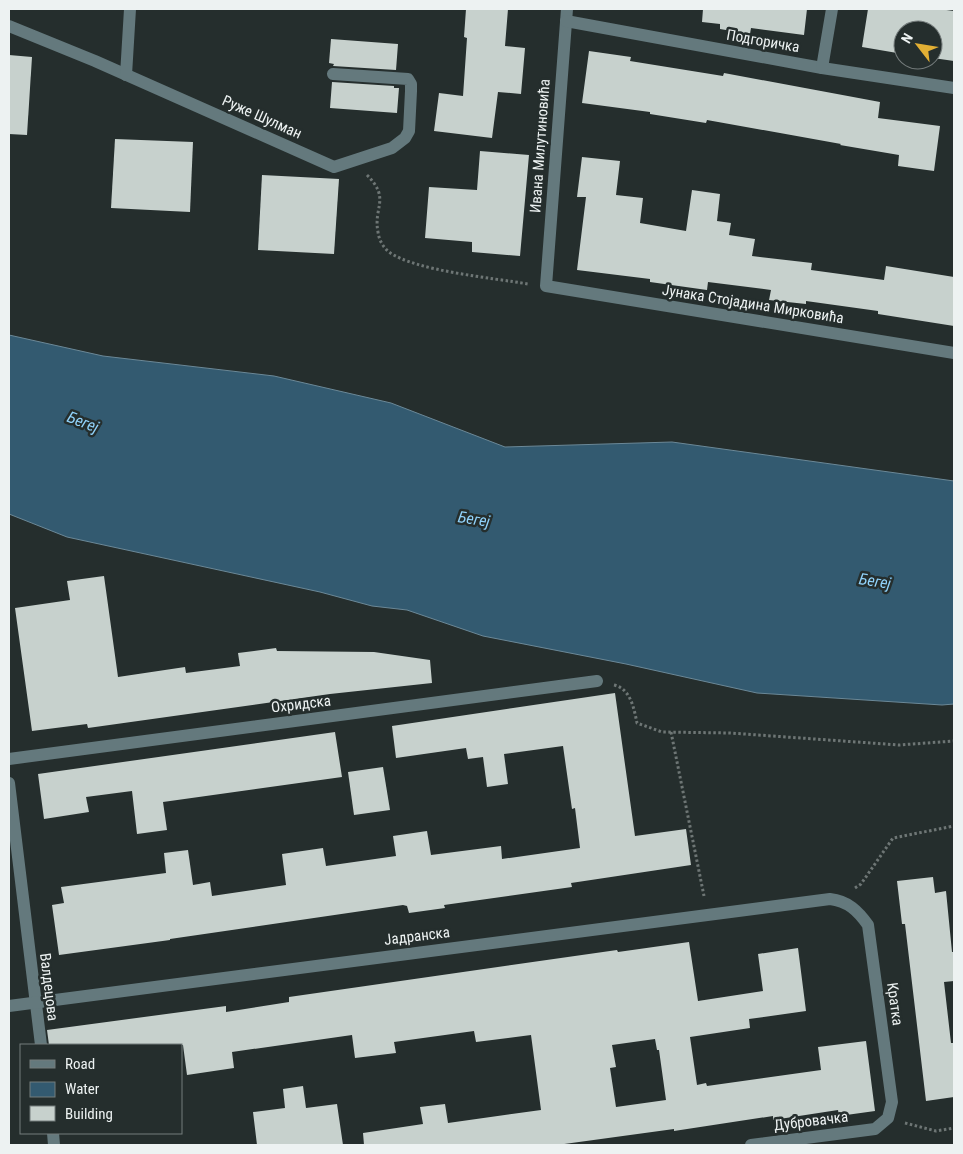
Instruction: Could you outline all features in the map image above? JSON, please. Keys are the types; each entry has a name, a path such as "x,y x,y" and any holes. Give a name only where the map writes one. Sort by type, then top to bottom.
{"street":[{"path":"126,75 130,9"},
{"path":"822,68 832,9"},
{"name":"Подгоричка","path":"566,15 822,68 954,88"},
{"name":"Ивана Милутиновића","path":"546,286 566,15"},
{"name":"Руже Шулман","path":"9,26 126,75 334,167 397,145 409,131 411,91 408,78 333,74"},
{"name":"Јунака Стојадина Мирковића","path":"546,286 954,354"},
{"name":"Охридска","path":"9,759 597,681"},
{"name":"Валдецова","path":"9,783 41,1044"},
{"name":"Јадранска","path":"9,1006 836,900"},
{"name":"Кратка","path":"836,900 856,911 868,925 892,1102 888,1118"},
{"name":"Дубровачка","path":"751,1145 875,1129 888,1118"}],"path":[{"path":"348,162 367,176 379,190 381,197 377,226 378,234 384,247 389,252 418,265 546,286"},
{"path":"597,681 618,685 632,699 637,723 662,732 730,733 898,745 954,741"},
{"path":"671,732 708,915"},
{"path":"836,900 861,884 893,838 954,826"},
{"path":"888,1118 936,1131 954,1128"}],"water":[{"name":"Бегеј","path":"9,335 103,356 274,376 391,403 505,447 672,442 954,481 954,704 942,705 757,693 626,664 483,636 407,610 372,606 320,592 67,537 9,514"}],"building":[{"path":"466,9 508,9 505,46 525,48 521,94 498,92 492,138 434,131 439,93 463,96 467,38 464,37"},
{"path":"703,9 807,9 804,35 751,28 750,34 720,29 720,24 702,22"},
{"path":"868,9 939,9 954,11 954,61 943,59 943,20 893,20 893,52 862,47"},
{"path":"331,39 398,44 396,70 333,66 334,64 329,63"},
{"path":"589,51 631,57 630,61 723,76 724,73 880,102 878,118 940,126 934,171 898,166 899,155 707,120 706,123 650,114 650,112 582,103"},
{"path":"9,55 32,57 27,135 9,134"},
{"path":"332,82 394,86 394,88 399,88 397,113 330,108"},
{"path":"115,139 193,142 190,212 111,208"},
{"path":"480,151 529,155 520,256 472,252 472,242 425,238 429,187 477,190"},
{"path":"582,157 620,161 616,195 643,198 640,223 686,231 692,190 720,194 717,221 731,223 729,235 755,239 752,256 812,263 811,270 884,280 886,266 954,277 954,326 878,314 878,311 806,301 806,304 769,300 771,290 708,282 707,290 650,282 650,279 577,270 586,197 577,197"},
{"path":"262,175 339,179 334,254 258,250"},
{"path":"104,576 118,677 185,667 186,673 240,666 238,653 276,648 277,651 374,652 430,660 432,683 330,694 88,728 87,724 32,731 15,608 70,600 67,581"},
{"path":"615,693 635,836 686,829 691,865 571,883 572,887 444,905 445,908 409,913 407,906 403,905 59,955 52,905 64,903 61,887 166,873 164,853 188,850 193,885 210,882 212,896 286,885 282,854 323,848 326,866 396,856 393,836 427,831 431,855 501,846 502,859 580,848 575,808 572,809 563,746 504,754 508,784 487,787 483,757 468,759 466,748 396,758 392,726"},
{"path":"335,732 342,777 163,802 167,830 137,834 132,791 86,797 89,812 44,819 38,774"},
{"path":"383,767 390,810 354,815 348,772"},
{"path":"933,877 935,893 946,891 952,952 954,952 954,981 944,982 951,1043 954,1043 954,1097 926,1101 905,924 902,924 897,881"},
{"path":"689,942 698,1001 763,991 758,954 798,948 806,1011 749,1019 750,1028 690,1037 697,1085 706,1083 707,1086 821,1070 818,1047 866,1041 875,1111 839,1116 838,1110 773,1120 773,1116 674,1131 674,1129 557,1145 364,1145 363,1133 423,1124 420,1107 445,1104 448,1123 541,1110 531,1035 476,1042 474,1031 394,1042 396,1053 355,1058 352,1035 232,1052 234,1068 187,1075 182,1044 49,1044 47,1030 226,1006 226,1012 289,1002 289,997 617,950 618,952","holes":["655,1039 657,1050 659,1050 666,1100 616,1107 610,1068 616,1067 612,1045"]},
{"path":"303,1086 306,1108 337,1104 343,1145 257,1145 253,1112 285,1108 283,1089"}]}
